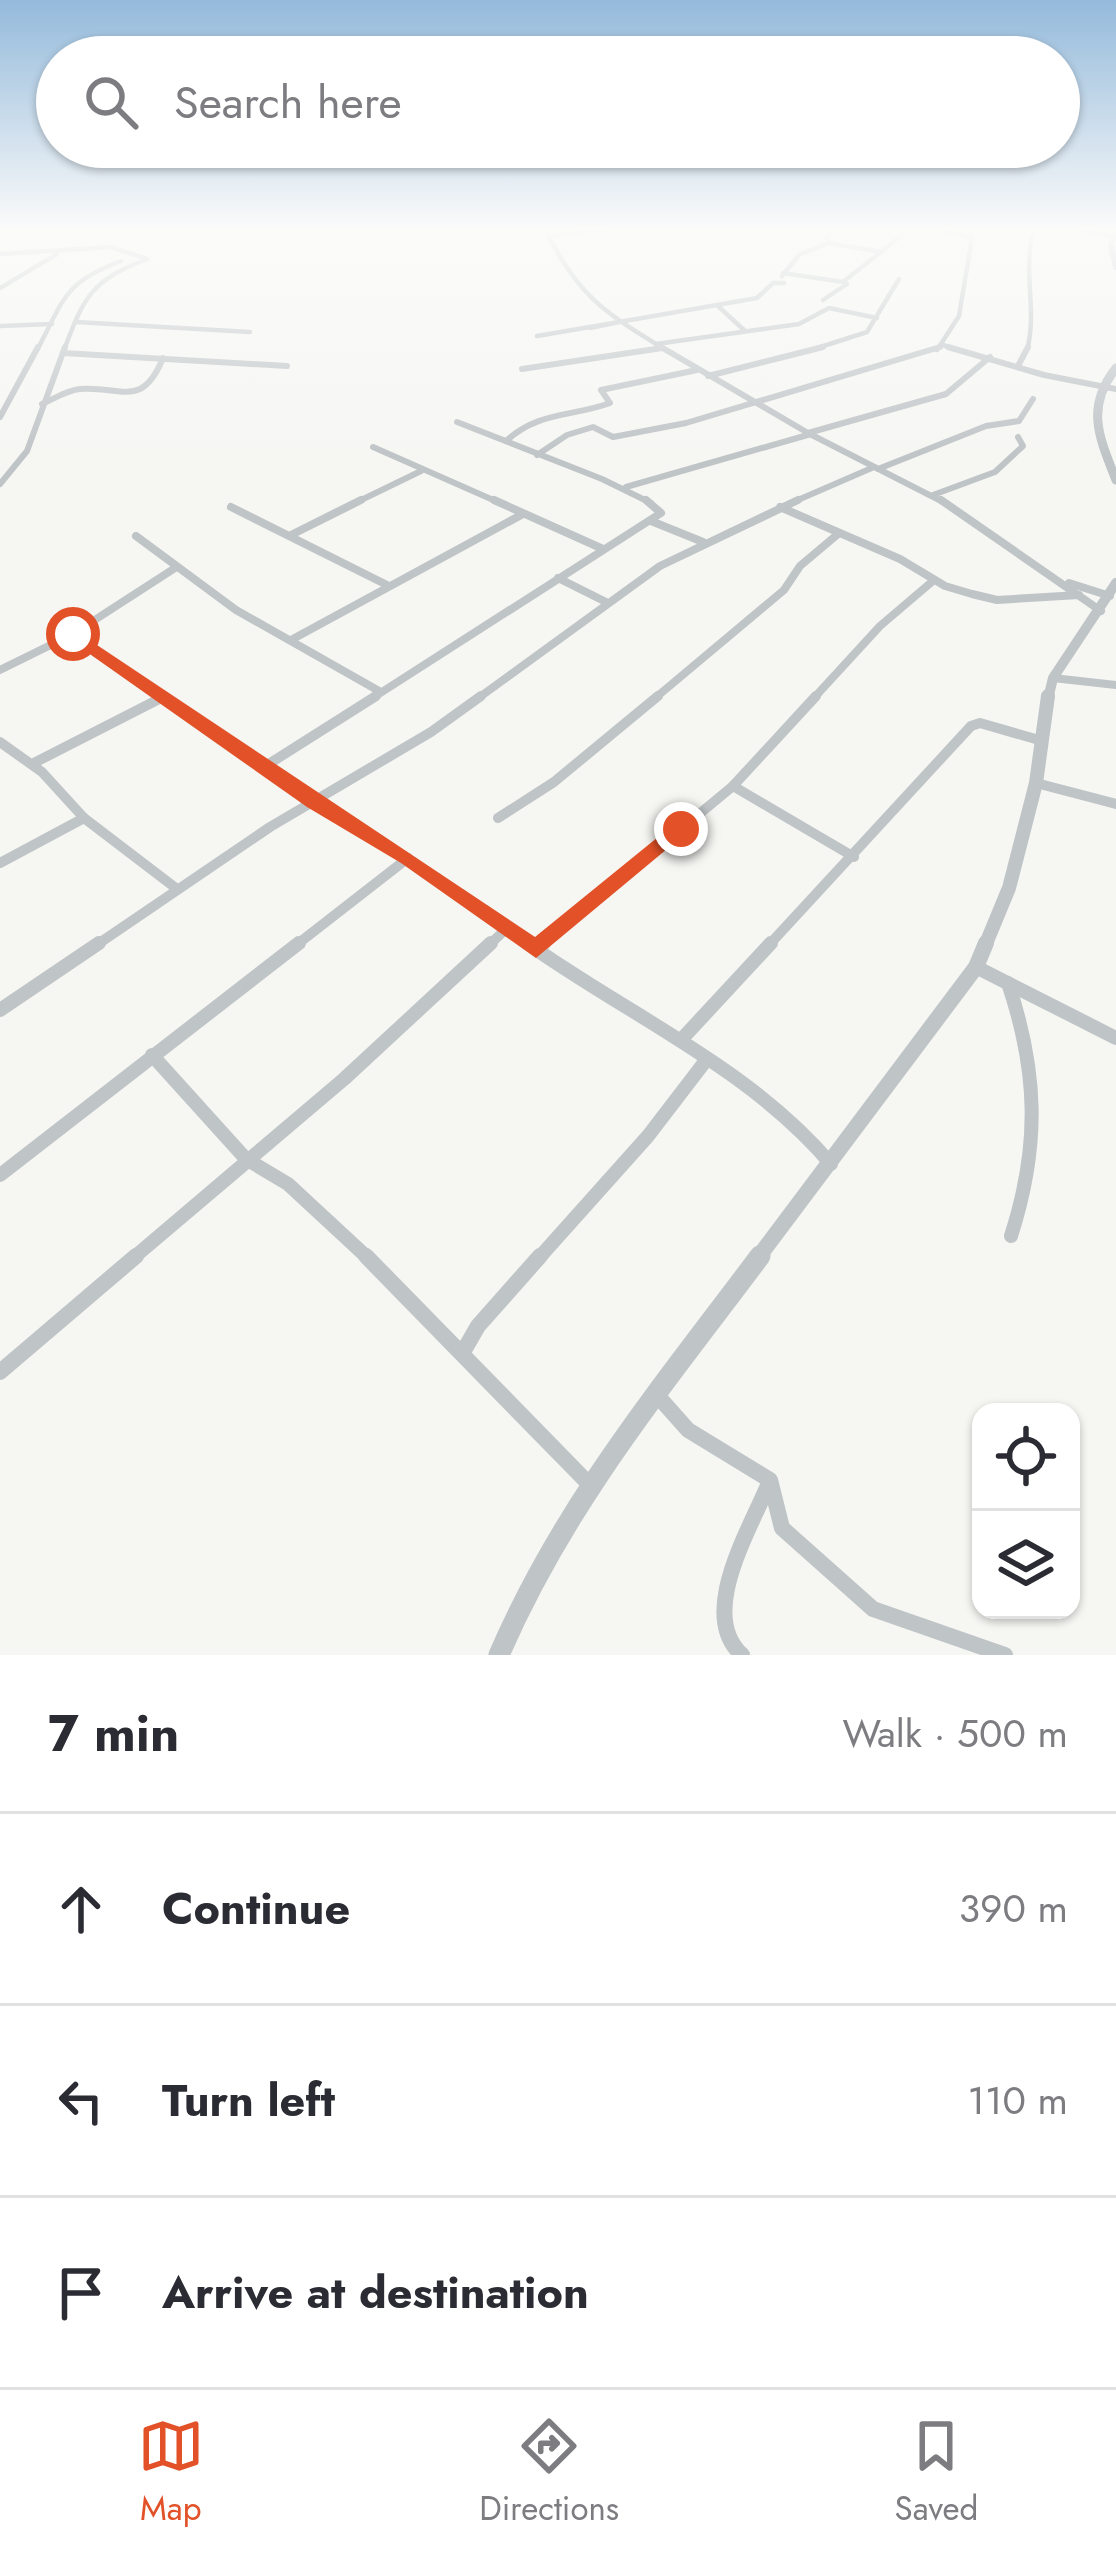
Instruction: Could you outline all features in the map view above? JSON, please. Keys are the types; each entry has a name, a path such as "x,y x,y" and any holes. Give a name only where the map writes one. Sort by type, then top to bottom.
{"street":[{"path":"0,417 61,304"},
{"path":"0,484 25,455 81,304"},
{"path":"597,304 752,402 932,495 1078,595"},
{"path":"537,336 727,304"},
{"path":"708,376 857,339 869,332 882,304"},
{"path":"944,345 958,304"},
{"path":"1018,364 1028,349 1031,304"},
{"path":"718,306 746,331"},
{"path":"522,369 799,324 829,308 877,317"},
{"path":"76,322 250,332"},
{"path":"0,326 52,324"},
{"path":"537,455 567,435 593,427 613,437 686,423 898,365 944,345 1045,375 1116,388"},
{"path":"63,352 287,366"},
{"path":"626,487 878,410 938,398 963,383 990,357"},
{"path":"42,404 76,388 136,393 154,380 163,358"},
{"path":"1116,369 1100,385 1094,424 1116,479"},
{"path":"506,441 525,424 565,410 580,414 610,403 602,390 698,370"},
{"path":"0,1010 177,889 431,732 608,603 704,542 876,468 986,426 1018,421 1034,399"},
{"path":"264,767 661,513 659,505 626,487 458,422"},
{"path":"932,495 975,481 1012,460 1023,446 1018,437"},
{"path":"374,447 603,549"},
{"path":"291,535 421,471"},
{"path":"231,506 387,585"},
{"path":"780,507 900,559 934,580 993,600 1109,597"},
{"path":"291,640 523,514"},
{"path":"651,521 704,542"},
{"path":"498,818 554,782 784,590 800,566 838,534"},
{"path":"136,536 175,568 379,692"},
{"path":"0,670 73,634 175,568"},
{"path":"558,578 608,603"},
{"path":"536,949 733,786 880,626 934,580"},
{"path":"1060,580 1109,597"},
{"path":"499,1655 533,1576 589,1484 976,968 1000,916 1036,783 1053,678 1109,597"},
{"path":"73,634 314,803 408,858 536,949 681,1040 804,1132 832,1164"},
{"path":"1053,678 1116,685"},
{"path":"32,764 163,697"},
{"path":"681,1040 971,726 980,723 1040,740"},
{"path":"0,742 32,764 84,818 177,889"},
{"path":"1036,783 1116,804"},
{"path":"733,786 854,857"},
{"path":"2,859 84,818"},
{"path":"0,1174 408,858"},
{"path":"0,1372 344,1079 508,927"},
{"path":"976,968 1116,1038"},
{"path":"1008,983 1023,1022 1039,1115 1025,1196 1011,1236"},
{"path":"152,1055 247,1159 288,1184 463,1352 589,1484"},
{"path":"463,1352 478,1326 648,1136 707,1059"},
{"path":"656,1394 688,1430 770,1480 782,1528 873,1609 1005,1655"},
{"path":"742,1655 730,1644 720,1606 770,1480"}],"route":[{"path":"73,634 314,803 408,858 536,949 681,829"}]}
